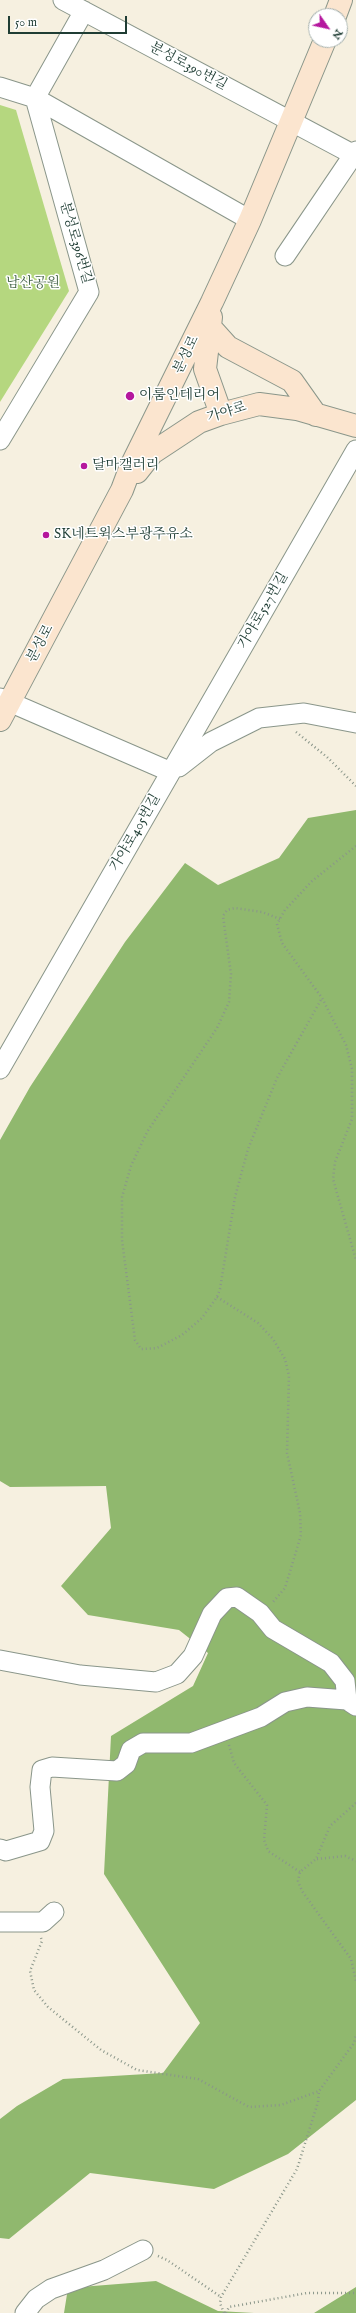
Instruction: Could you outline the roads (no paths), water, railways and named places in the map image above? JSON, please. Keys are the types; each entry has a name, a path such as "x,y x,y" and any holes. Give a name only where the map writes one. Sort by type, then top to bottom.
{"main road":[{"name":"분성로","path":"3,707 122,490 131,466 212,302 250,220 322,48"},
{"path":"212,302 205,369 221,414"},
{"path":"210,327 232,350 292,381 316,415"},
{"name":"가야로","path":"122,490 152,453 199,422 221,414 259,404 297,409 356,426"}],"street":[{"name":"분성로390번길","path":"63,0 291,123 355,154"},
{"path":"34,98 84,11"},
{"path":"0,86 34,98 250,220"},
{"name":"분성로396번길","path":"0,440 89,292 34,98"},
{"path":"285,256 355,154"},
{"name":"가야로527번길","path":"171,772 356,450"},
{"name":"분성로","path":"3,707 171,772"},
{"name":"가야로405번길","path":"0,1069 171,772 211,742 259,718 278,714 304,713 356,723"},
{"path":"0,1660 80,1675 156,1682 177,1674 193,1656 212,1614 227,1598 237,1597 260,1613 273,1629 331,1664 345,1680 352,1703 307,1697 285,1702 261,1717 191,1743 143,1743 132,1750 126,1764 117,1771 52,1767 42,1770 40,1787 44,1831 40,1841 6,1851 0,1850"},
{"path":"0,1922 44,1922 54,1912"},
{"path":"24,2313 36,2299 52,2289 104,2270 143,2250"}],"place":[{"name":"이룸인테리어","path":"130,396"},
{"name":"달마갤러리","path":"84,466"},
{"name":"SK네트윅스부광주유소","path":"46,535"}],"park label":[{"name":"남산공원","path":"33,284"}]}
